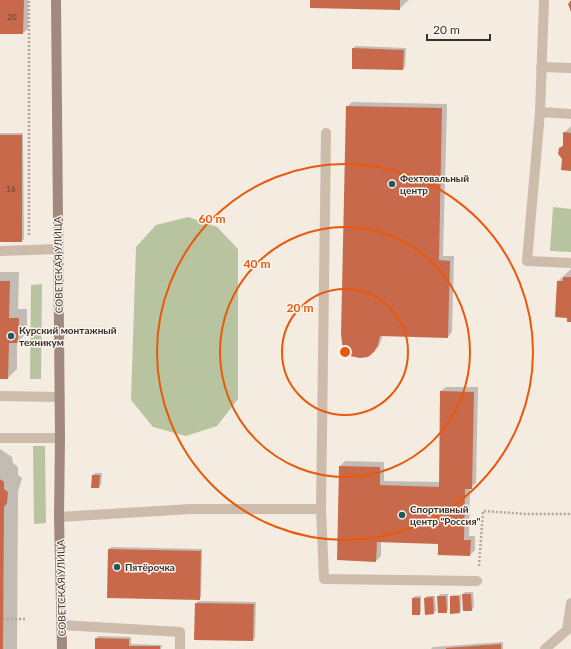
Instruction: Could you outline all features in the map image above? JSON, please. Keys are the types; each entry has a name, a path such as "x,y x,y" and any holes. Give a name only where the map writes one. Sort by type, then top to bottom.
{"street":[{"name":"СОВЕТСКАЯ УЛИЦА","path":"56,0 60,396 59,517 62,649"}],"lane":[{"path":"544,0 540,112 527,261 571,263"},
{"path":"541,67 571,68"},
{"path":"540,112 571,114"},
{"path":"326,133 321,509 324,579 478,581"},
{"path":"0,251 58,249"},
{"path":"0,396 60,396"},
{"path":"0,438 60,438"},
{"path":"59,517 191,509 321,509"},
{"path":"545,649 567,630 571,603"},
{"path":"62,625 180,632 180,649"}],"path":[{"path":"29,0 29,250"},
{"path":"478,581 483,511 527,514 571,514"},
{"path":"3,619 27,619"}],"green space":[{"path":"553,207 571,209 571,252 550,251"},
{"path":"188,217 217,227 238,249 238,399 217,426 186,436 153,427 131,400 136,247 156,225"},
{"path":"42,284 41,379 30,379 31,285"},
{"path":"33,446 45,446 46,523 34,524"}],"building":[{"path":"0,0 24,0 23,34 0,34"},
{"path":"310,0 400,0 400,10 310,8"},
{"path":"571,0 571,12 568,4"},
{"path":"352,48 404,50 403,70 352,69"},
{"name":"Фехтовальный центр","path":"346,106 442,108 439,260 450,261 448,338 380,336 378,345 374,352 368,357 360,358 350,356 343,350 341,335"},
{"path":"563,132 571,133 571,171 561,170 562,159 558,154 559,148 563,146"},
{"path":"0,135 22,135 22,242 0,242"},
{"path":"563,277 571,277 571,322 567,322 567,318 555,317 557,281 563,281"},
{"name":"Курский монтажный техникум","path":"0,281 10,281 9,318 19,318 18,343 9,343 8,379 0,379"},
{"name":"Спортивный центр \"Россия\"","path":"440,391 474,392 472,489 465,489 464,540 471,540 470,556 438,555 438,544 377,542 376,562 337,560 339,466 380,467 380,485 439,487"},
{"path":"92,475 100,475 99,488 91,488"},
{"path":"0,479 4,482 4,489 8,492 7,503 4,507 3,649 0,649"},
{"path":"108,549 201,551 200,600 107,598"},
{"path":"462,594 471,594 472,611 463,611"},
{"path":"437,596 446,596 447,613 438,613"},
{"path":"450,596 459,596 460,613 450,614"},
{"path":"433,597 434,614 425,615 424,598"},
{"path":"412,598 420,598 420,615 412,615"},
{"path":"195,603 254,604 253,641 194,640"},
{"path":"95,638 129,639 129,646 160,646 160,649 95,649"},
{"path":"501,644 501,649 446,649 446,648"}],"place":[{"name":"Фехтовальный центр","path":"392,184"},
{"name":"Курский монтажный техникум","path":"11,336"},
{"name":"Спортивный центр \"Россия\"","path":"402,515"},
{"name":"Пятёрочка","path":"117,567"}]}
